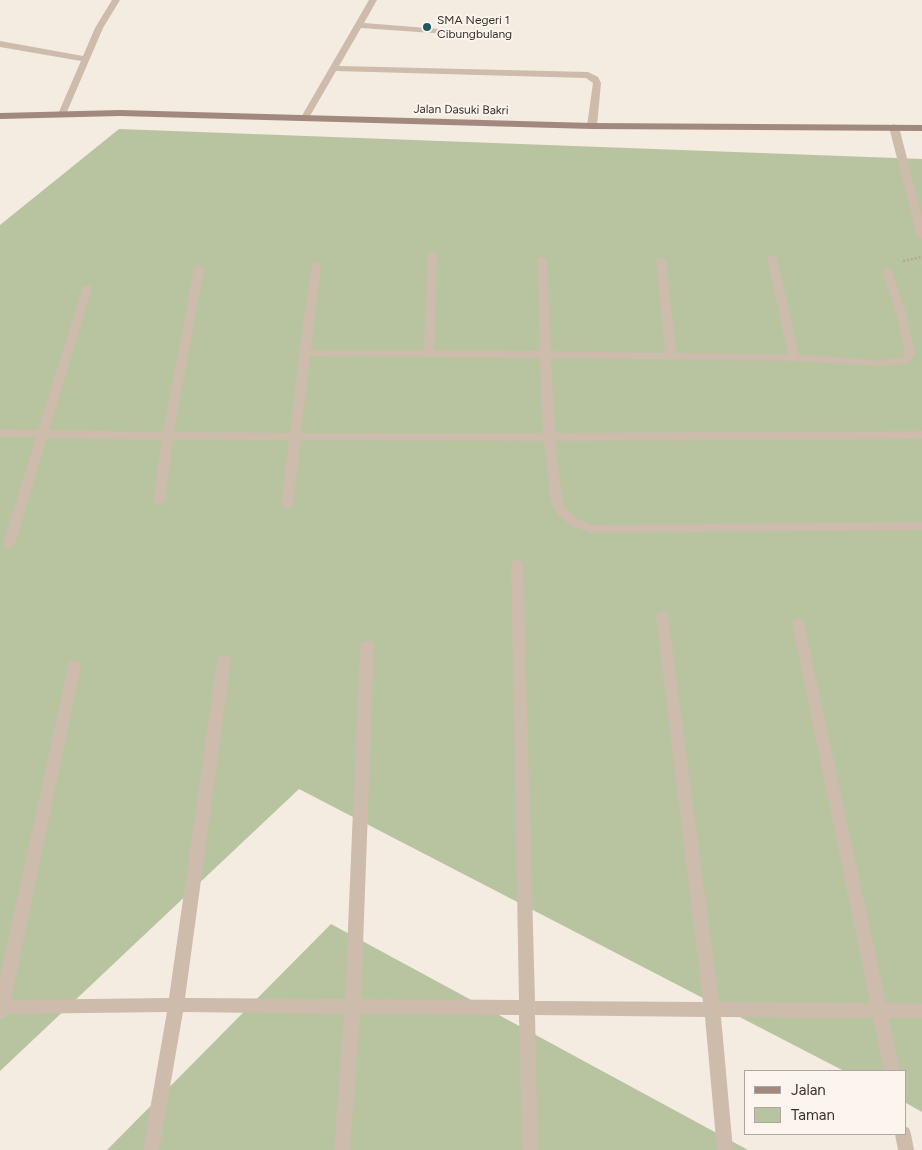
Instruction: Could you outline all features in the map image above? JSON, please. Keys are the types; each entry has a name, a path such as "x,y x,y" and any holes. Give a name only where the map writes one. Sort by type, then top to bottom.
{"main road":[{"name":"Jalan Dasuki Bakri","path":"0,116 120,113 592,126 922,128"}],"street":[{"path":"62,114 99,28 116,0"},
{"path":"304,119 373,0"},
{"path":"359,25 490,35"},
{"path":"0,44 86,59"},
{"path":"334,68 588,76 595,79 597,83 592,126"},
{"path":"894,127 922,236"},
{"path":"429,354 432,255"},
{"path":"772,258 794,358"},
{"path":"542,260 549,437 558,503 562,513 575,523 591,528 636,530 922,526"},
{"path":"661,260 671,356"},
{"path":"288,505 304,353 316,265"},
{"path":"159,501 168,436 199,268"},
{"path":"304,353 671,356 794,358 880,362 905,361 910,353 900,309 886,271"},
{"path":"9,544 87,288"},
{"path":"0,433 168,436 549,437 922,434"},
{"path":"517,564 530,1150"},
{"path":"662,616 712,1008 725,1150"},
{"path":"798,623 892,1070"},
{"path":"342,1150 352,1006 367,646"},
{"path":"150,1150 176,1005 224,660"},
{"path":"74,666 0,1009 176,1005 922,1011"},
{"path":"903,1135 906,1150"}],"green space":[{"path":"119,129 922,159 922,1112 907,1104 907,1070 842,1070 299,789 0,1071 0,225"},
{"path":"331,924 748,1150 107,1150"}],"place":[{"name":"SMA Negeri 1 Cibungbulang","path":"427,27"}]}
